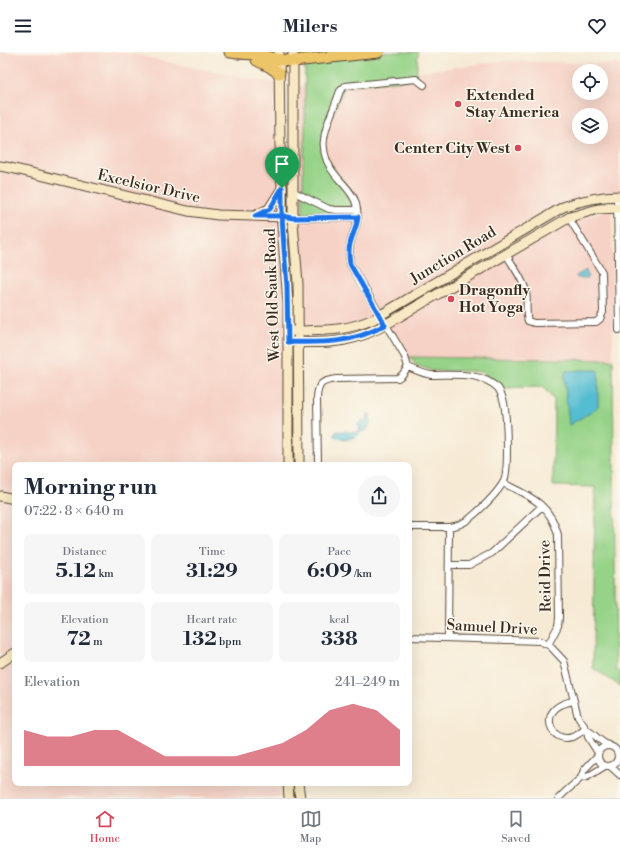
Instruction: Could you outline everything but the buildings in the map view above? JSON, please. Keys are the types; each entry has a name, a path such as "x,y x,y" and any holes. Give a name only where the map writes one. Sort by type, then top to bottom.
{"highway":[{"path":"236,53 293,57 378,52"},
{"path":"236,53 269,66 279,73"}],"street":[{"name":"West Old Sauk Road","path":"279,56 282,216 287,286 288,331 288,462"},
{"name":"West Old Sauk Road","path":"293,57 293,218 298,283 299,462"},
{"path":"412,527 449,527 468,520 491,498 503,483 506,470 504,400 499,390 488,380 476,376 430,375 408,367 404,357 350,264 350,244 358,222 355,199 332,171 323,152 323,137 340,91 345,86 416,79 424,85"},
{"name":"Excelsior Drive","path":"0,166 188,211 218,216 282,216 293,218"},
{"path":"255,216 270,209 282,188"},
{"path":"294,192 329,209 357,210"},
{"path":"618,330 619,196"},
{"name":"Junction Road","path":"288,331 340,330 362,324 380,315 563,207 597,197 619,196"},
{"name":"Junction Road","path":"288,342 344,341 368,334 570,217 598,209 619,208"},
{"path":"293,218 358,217"},
{"path":"506,254 526,292 528,321 534,323 596,322 602,316 602,272 572,223 570,217"},
{"path":"318,462 317,398 318,388 320,385 327,380 336,379 398,378 408,367"},
{"name":"Reid Drive","path":"503,483 534,499 542,506 552,518 558,536 559,618 558,626 548,645"},
{"path":"0,496 12,498"},
{"path":"449,565 469,566 492,553 542,506"},
{"path":"448,638 449,527"},
{"name":"Samuel Drive","path":"412,637 540,641 548,645 564,660 578,717 598,754"},
{"path":"0,663 12,655"},
{"path":"573,700 557,707 554,710 551,715 551,727 558,736 564,738 573,737 586,730"},
{"name":"Samuel Drive","path":"586,730 593,733 604,743 610,746"},
{"path":"560,798 581,778 584,770 602,747 620,742"},
{"path":"581,778 587,777 615,764 619,758 617,750 610,746"},
{"path":"598,754 600,762 620,775"},
{"path":"288,786 289,798"},
{"path":"298,786 300,798"}],"shaded area":[{"path":"0,52 124,52 180,65 279,84 288,462 12,462 12,786 288,786 289,798 0,798"},
{"path":"505,61 620,64 620,196 585,200 362,324 298,331 293,87"},
{"path":"612,208 613,360 405,357 385,325 549,228"}],"green space":[{"path":"378,52 418,52 416,79 345,86 323,137 323,152 355,199 348,210 347,218 303,218 306,62"},
{"path":"409,357 613,360 616,670 620,671 620,686 593,668 595,487 553,486 554,400 543,387 502,388 487,375 480,372 433,371 416,365"}],"water":[{"path":"586,270 588,278 577,278 576,276"},
{"path":"598,370 598,406 593,411 569,425 564,377 566,371"},
{"path":"368,414 370,414 371,422 367,430 361,432 356,437 344,440 335,437 335,433 338,431 357,432 360,429 358,424 362,420 365,421"}],"place":[{"name":"Extended Stay America","path":"458,104"},
{"name":"Center City West","path":"518,148"},
{"name":"Dragonfly Hot Yoga","path":"451,299"}],"route":[{"path":"282,188 270,209 255,216 282,216 288,304 288,342 344,341 368,334 385,325 350,264 350,244 358,222 358,217 293,218 282,216 282,188"}]}
